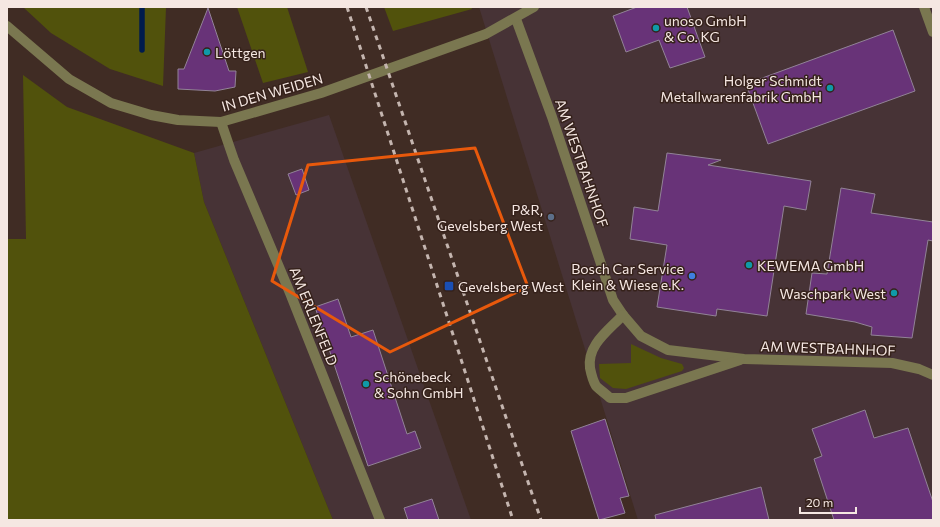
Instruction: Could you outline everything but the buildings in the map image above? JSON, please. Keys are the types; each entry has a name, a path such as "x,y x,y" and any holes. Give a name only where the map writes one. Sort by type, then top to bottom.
{"street":[{"name":"IN DEN WEIDEN","path":"7,26 69,79 111,103 151,115 178,120 221,122 320,93 380,73 486,34 516,19 534,7"},
{"path":"924,7 933,32"},
{"name":"AM WESTBAHNHOF","path":"516,19 552,117 613,300 623,315 641,336 668,350 744,359 892,363 919,369 933,375"},
{"name":"AM ERLENFELD","path":"221,122 234,160 293,300 380,520"},
{"name":"AM WESTBAHNHOF","path":"623,315 596,344 591,351 589,359 591,373 596,385 610,398 626,398 744,359"}],"highlighted area":[{"path":"475,148 528,287 390,352 272,281 308,165"}],"shaded area":[{"path":"23,7 166,7 163,86 110,69 51,33"},
{"path":"237,7 287,7 308,72 263,83"},
{"path":"384,7 471,7 472,9 393,31"},
{"path":"479,7 933,7 933,520 638,520"},
{"path":"23,75 67,107 194,153 204,202 333,520 7,520 7,239 26,239"},
{"path":"329,115 471,520 333,520 204,202 194,153"},
{"path":"631,344 661,358 682,364 684,368 682,371 626,389 613,388 600,378 599,364 631,363"}],"waterway":[{"path":"142,7 142,50"}],"railway":[{"path":"347,7 513,520"},
{"path":"366,7 541,520"}],"place":[{"name":"unoso GmbH & Co. KG","path":"656,28"},
{"name":"Löttgen","path":"207,52"},
{"name":"Holger Schmidt Metallwarenfabrik GmbH","path":"830,88"},
{"name":"P&R, Gevelsberg West","path":"551,217"},
{"name":"KEWEMA GmbH","path":"749,265"},
{"name":"Bosch Car Service Klein & Wiese e.K.","path":"692,276"},
{"name":"Gevelsberg West","path":"449,286"},
{"name":"Waschpark West","path":"894,293"},
{"name":"Schönebeck & Sohn GmbH","path":"366,384"}]}
